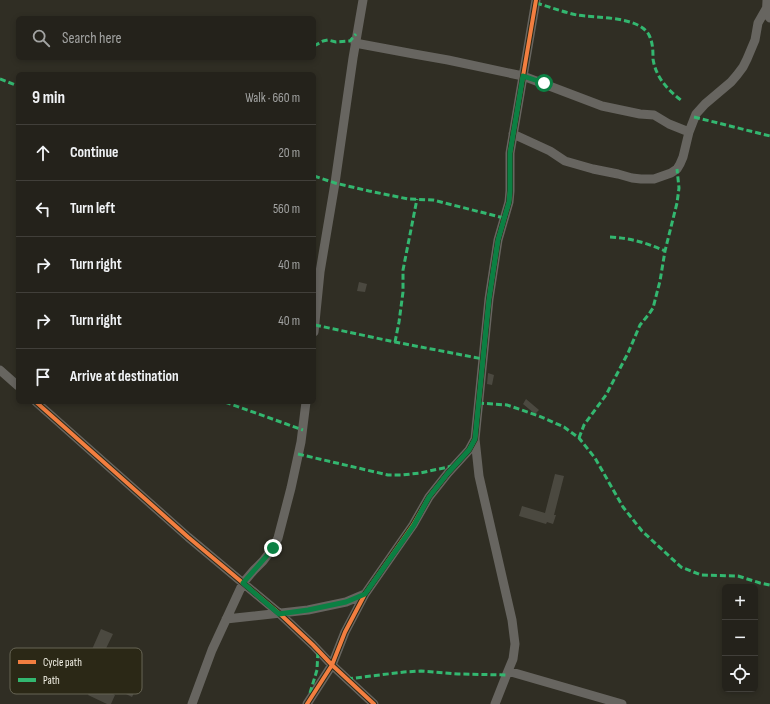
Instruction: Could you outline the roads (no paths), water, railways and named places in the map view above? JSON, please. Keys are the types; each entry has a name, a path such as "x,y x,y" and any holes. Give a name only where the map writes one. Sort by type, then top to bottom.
{"street":[{"path":"316,312 320,272 363,0"},
{"path":"495,704 513,659 515,644 512,620 479,476 475,439 492,279 498,240 509,202 510,153 536,0"},
{"path":"513,134 550,151 569,163 632,178 654,179 671,173 677,169 680,164 689,132 698,110 731,82 743,68 755,40 758,23 768,9"},
{"path":"355,43 448,60 523,76 602,106 640,114 654,115 665,122 689,132"},
{"path":"0,370 16,384"},
{"path":"38,404 188,537 279,614 313,645 332,666 374,704"},
{"path":"192,704 212,650 243,583 263,561 273,548 278,538 292,488 301,442 306,404"},
{"path":"307,704 332,666 345,632 365,594 414,525 433,493 448,473 469,450 475,439"},
{"path":"226,619 308,610 357,598 365,594"},
{"path":"508,671 622,704"}]}
